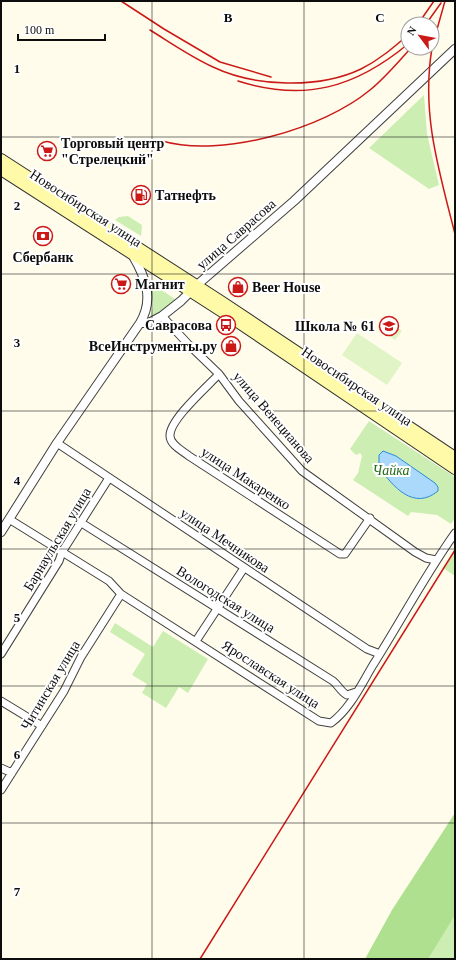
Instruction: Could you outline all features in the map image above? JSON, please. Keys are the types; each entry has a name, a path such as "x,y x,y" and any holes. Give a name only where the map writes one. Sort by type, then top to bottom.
{"main road":[{"name":"Новосибирская улица","path":"1,159 193,288 455,469"},
{"name":"Новосибирская улица","path":"1,170 133,256 193,288 455,457"}],"street":[{"name":"улица Саврасова","path":"140,323 149,323 162,316 294,201 455,49"},
{"path":"1,532 5,521 145,315 148,303 147,288 144,274 133,256"},
{"name":"улица Венецианова","path":"162,316 219,374 239,401 302,471 370,518 415,552 426,558 436,560"},
{"name":"улица Макаренко","path":"219,374 183,411 172,429 170,437 173,444 340,554 346,554 370,518"},
{"name":"улица Мечникова","path":"58,443 367,649 380,654"},
{"name":"Барнаульская улица","path":"1,654 59,562 62,552 80,522 109,478"},
{"name":"Ярославская улица","path":"5,521 62,552 109,581 121,594 319,721 331,723 339,717 356,692 436,560 455,533"},
{"name":"Вологодская улица","path":"80,522 332,681 341,687 347,695 356,692"},
{"path":"196,641 244,568"},
{"name":"Читинская улица","path":"1,790 64,691 81,658 121,594"},
{"path":"1,701 42,726"},
{"path":"1,768 12,773"}],"green space":[{"path":"424,95 427,134 439,185 429,189 369,148"},
{"path":"128,216 142,225 141,236 115,220 119,217"},
{"path":"151,283 175,299 174,303 150,318 153,307"},
{"path":"384,318 402,331 395,340 377,328"},
{"path":"357,333 402,363 387,385 342,355"},
{"name":"Чайка","path":"369,421 455,477 455,518 451,524 437,515 411,512 408,516 353,480 358,473 362,456 360,453 356,455 350,449"},
{"path":"455,549 455,576 443,568"},
{"path":"115,623 153,647 163,631 208,659 188,693 179,687 166,708 142,693 147,684 132,675 145,654 110,632"},
{"path":"455,813 455,915 428,959 365,959 392,910"},
{"path":"455,907 455,959 423,959"}],"water":[{"path":"383,451 396,456 435,483 438,487 438,491 429,497 421,498 412,497 397,489 379,467 379,455"}],"railway":[{"path":"121,1 164,29 220,62 271,77"},
{"path":"424,16 434,1"},
{"path":"440,19 445,1"},
{"path":"432,16 441,3"},
{"path":"150,30 197,59 230,74 248,79 287,83 326,80 361,69 380,58 400,42"},
{"path":"238,81 262,87 285,90 307,90 328,87 348,81 368,71 400,50"},
{"path":"162,141 186,145 213,146 242,143 299,128 326,117 350,104 376,85 404,56"},
{"path":"431,56 429,96 433,142 455,234"},
{"path":"200,959 455,550"}],"place":[{"name":"Торговый центр \"Стрелецкий\"","path":"47,151"},
{"name":"Татнефть","path":"141,195"},
{"name":"Сбербанк","path":"43,236"},
{"name":"Магнит","path":"121,284"},
{"name":"Beer House","path":"238,287"},
{"name":"Саврасова","path":"226,325"},
{"name":"Школа № 61","path":"389,326"},
{"name":"ВсеИнструменты.ру","path":"231,346"}]}
